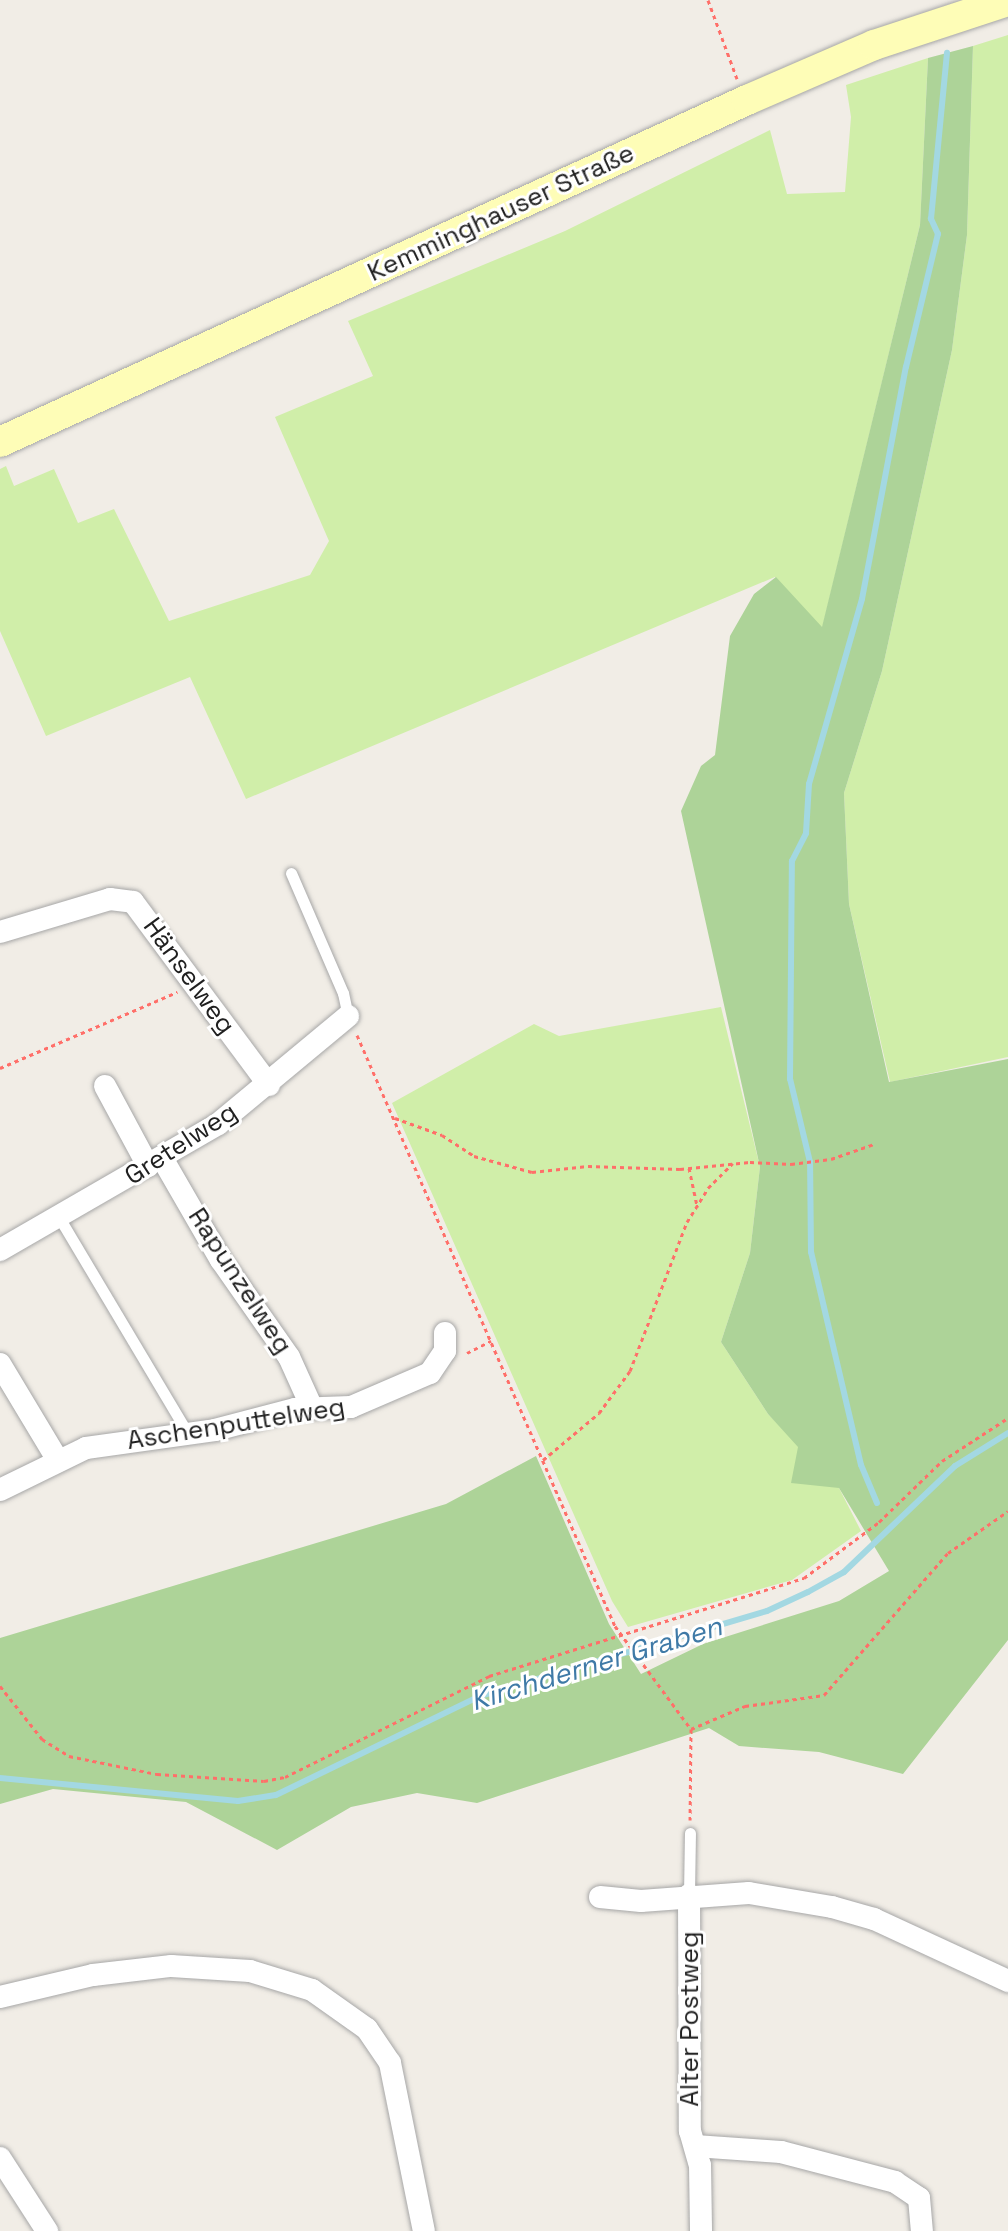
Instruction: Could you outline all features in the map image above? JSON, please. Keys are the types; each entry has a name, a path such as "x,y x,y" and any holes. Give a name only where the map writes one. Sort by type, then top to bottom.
{"main road":[{"name":"Kemminghauser Straße","path":"0,442 747,100 963,7 1008,1"}],"street":[{"name":"Hänselweg","path":"0,932 124,898 152,924 269,1085"},
{"name":"Gretelweg","path":"0,1250 60,1219 155,1162 269,1085 346,1018"},
{"name":"Rapunzelweg","path":"105,1086 289,1357 312,1408"},
{"name":"Aschenputtelweg","path":"0,1490 57,1459 109,1444 188,1435 312,1408 351,1407 430,1373 445,1342"},
{"path":"0,1364 57,1459"},
{"path":"689,1895 749,1893 832,1907 874,1919 1008,1981"},
{"name":"Alter Postweg","path":"600,1897 641,1901 689,1895 689,2073 701,2231"},
{"path":"0,1997 93,1975 171,1966 250,1971 312,1990 367,2029 390,2063 416,2227"},
{"path":"695,2146 781,2152 895,2182 919,2198 922,2231"},
{"path":"0,2158 47,2231"}],"lane":[{"path":"291,873 343,993 346,1018"},
{"path":"60,1219 188,1435"},
{"path":"689,1895 690,1833"}],"path":[{"path":"708,0 747,100"},
{"path":"0,1068 196,984"},
{"path":"346,1018 356,1032 395,1118 622,1637 691,1729 690,1833"},
{"path":"395,1118 414,1123 503,1168 532,1172 588,1166 689,1168 831,1159 874,1144"},
{"path":"543,1460 599,1413 630,1371 697,1207 734,1163"},
{"path":"689,1168 697,1207"},
{"path":"445,1342 470,1354 491,1341"},
{"path":"0,1686 42,1739 69,1756 157,1774 264,1781 296,1772 489,1676 804,1578 879,1522 942,1461 1008,1418"},
{"path":"691,1729 745,1706 824,1695 948,1553 1008,1511"}],"green space":[{"path":"1008,35 1008,1057 890,1082 849,904 844,793 882,671 952,350 967,235 973,46"},
{"path":"973,46 967,235 952,350 882,671 844,793 849,904 889,1082 1008,1059 1008,1640 903,1774 819,1752 739,1746 709,1728 477,1803 417,1793 351,1807 277,1850 186,1802 53,1789 0,1804 0,1638 446,1504 536,1456 609,1624 641,1674 703,1644 839,1601 889,1571 839,1488 791,1483 798,1447 768,1414 721,1342 750,1253 760,1167 681,811 701,766 715,755 730,636 754,594 776,577 822,627 920,225 928,58"},
{"path":"928,58 920,225 822,629 775,577 246,799 190,677 46,736 0,631 0,469 6,466 14,486 54,469 78,523 114,509 169,621 310,575 329,541 275,417 373,376 348,321 565,231 770,130 787,194 845,192 851,117 846,85"},
{"path":"721,1007 760,1167 750,1253 721,1342 768,1414 839,1488 861,1531 792,1580 628,1627 612,1601 392,1103 534,1024 559,1036"}],"waterway":[{"path":"877,1503 861,1465 811,1252 810,1162 790,1079 792,861 806,833 809,784 862,599 906,367 938,234 931,219 947,53"},
{"name":"Kirchderner Graben","path":"0,1778 238,1801 276,1795 480,1696 767,1611 808,1592 844,1572 955,1466 1008,1433"}]}
